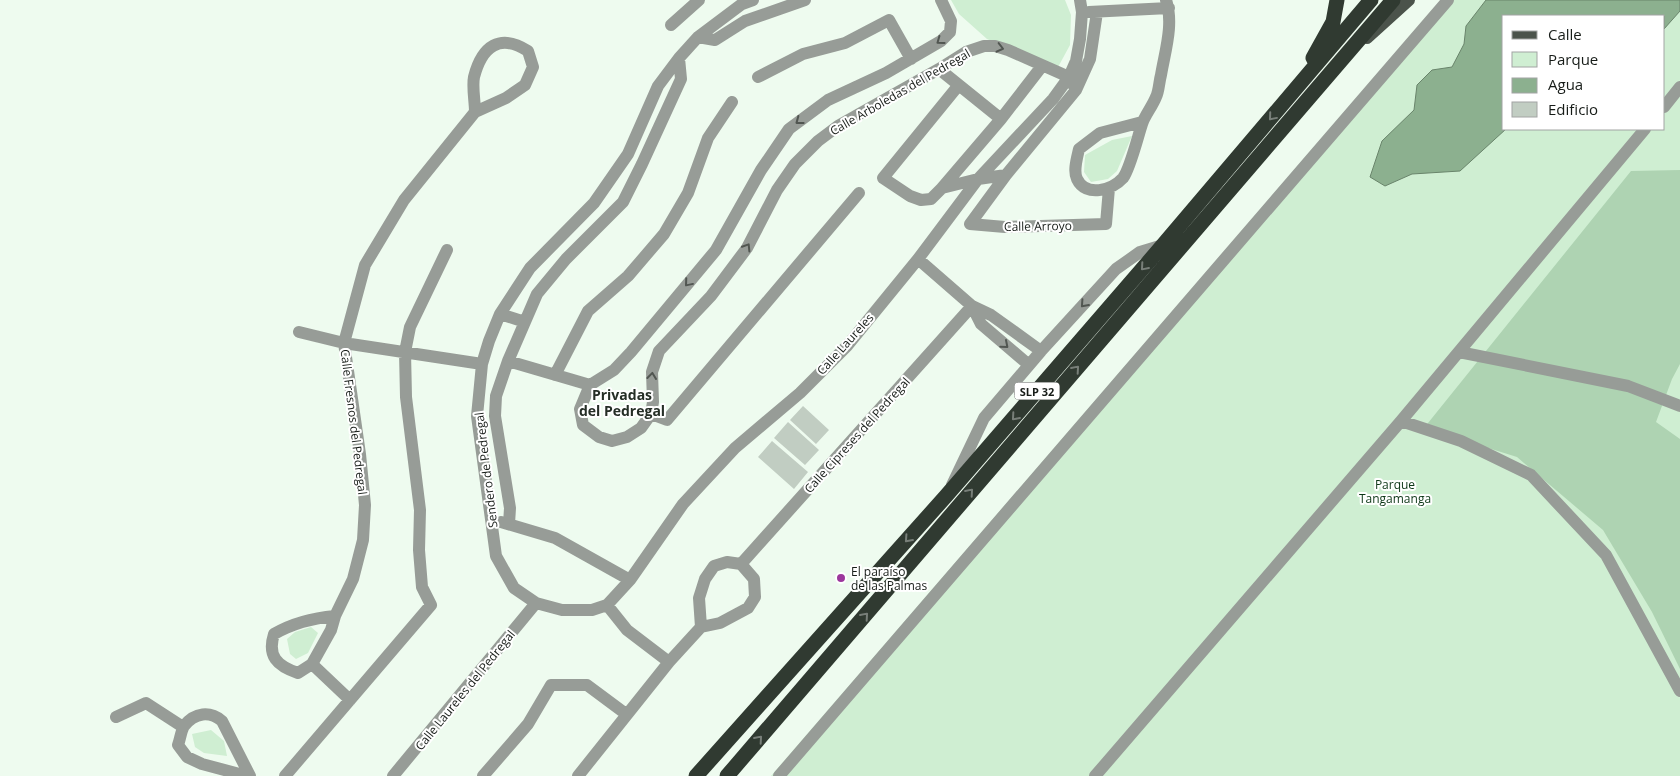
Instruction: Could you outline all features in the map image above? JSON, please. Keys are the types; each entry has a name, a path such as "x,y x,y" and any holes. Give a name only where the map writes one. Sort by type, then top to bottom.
{"highway":[{"path":"1291,95 1333,22 1337,0"},
{"name":"SLP 32","path":"696,776 946,496 1371,0"},
{"name":"SLP 32","path":"727,776 1393,0"}],"main road":[{"path":"1329,74 1409,0"}],"street":[{"path":"671,25 699,0"},
{"path":"698,37 715,40 745,20 805,0"},
{"name":"Calle Arboledas del Pedregal","path":"590,385 614,370 631,352 716,250 761,170 789,129 828,100 886,72 941,41 950,32 951,21 941,0"},
{"path":"779,776 1448,0"},
{"path":"745,20 748,2"},
{"name":"Sendero de Pedregal","path":"536,603 514,588 496,556 477,416 482,364 489,341 500,314 530,268 594,203 628,154 658,86 679,58 698,37 748,2"},
{"path":"1081,6 1097,12 1167,4 1168,36 1156,97 1142,122 1135,148 1123,177 1109,188 1088,190 1076,179 1079,149 1100,133 1142,122"},
{"name":"Calle Laureles","path":"607,605 630,580 683,504 735,448 800,393 847,346 918,259 978,179 1053,99 1076,61 1080,39 1081,6"},
{"path":"942,188 978,179 1006,175 1076,90 1090,59 1097,12"},
{"path":"758,77 803,54 845,43 889,20 911,58"},
{"name":"Calle Fresnos del Pedregal","path":"312,664 331,630 335,616 353,579 363,540 365,506 360,454 344,342 365,265 404,200 475,112 506,98 525,86 533,67 528,51 518,44 502,42 489,48 481,60 474,78 475,112"},
{"name":"Calle Arboledas del Pedregal","path":"651,414 653,402 652,372 659,351 711,296 747,248 777,190 795,164 818,141 838,126 966,52 984,46 995,46 1008,50 1068,77"},
{"path":"509,524 510,508 495,416 496,396 508,361 537,294 566,259 623,202 681,79 679,58"},
{"path":"958,86 883,178 916,200 930,198 942,188 1001,119 1042,66"},
{"path":"939,69 1001,119"},
{"path":"1068,77 1076,90"},
{"path":"658,86 672,99"},
{"path":"1665,106 1680,87"},
{"path":"555,375 588,311 628,276 664,234 688,193 708,138 732,102"},
{"path":"1095,776 1401,421 1644,130"},
{"path":"628,154 642,164"},
{"name":"Calle Arroyo","path":"1006,175 970,224 1005,227 1106,224 1109,188"},
{"path":"508,361 590,385 580,409 583,425 599,438 612,441 627,437 641,428 651,414 667,420 859,194"},
{"path":"594,203 609,216"},
{"path":"946,496 984,418 1041,351 1116,269 1140,252 1163,245"},
{"path":"550,248 566,259"},
{"path":"285,776 430,605 422,587 419,550 420,510 406,397 406,352 410,327 447,250"},
{"path":"918,259 972,306 991,315 1041,351"},
{"path":"972,306 981,324 1029,365"},
{"name":"Calle Cipreses del Pedregal","path":"741,564 972,306"},
{"path":"500,314 525,322"},
{"path":"299,332 344,342 482,364"},
{"path":"1459,352 1628,386 1680,406"},
{"path":"477,416 495,416"},
{"path":"1401,421 1461,441 1531,475 1606,555 1680,691"},
{"path":"492,519 554,538 630,580"},
{"path":"578,776 626,714 701,627 720,623 748,608 754,596 754,579 741,564 727,562 714,566 705,579 699,598 701,627"},
{"path":"536,603 562,610 592,610 607,605 627,630 669,662"},
{"name":"Calle Laureles del Pedregal","path":"393,776 536,603"},
{"path":"335,616 287,626 274,634 271,645 274,658 284,668 298,673 312,664 350,700"},
{"path":"483,776 528,724 551,685 587,685 626,714"},
{"path":"116,717 146,703 183,727"},
{"path":"206,713 215,715 222,721 248,776 202,764 187,756 178,745 183,727 196,716 206,713"}],"green space":[{"path":"951,0 1065,0 1071,15 1070,45 1057,69 987,39 959,14"},
{"name":"Parque Tangamanga","path":"1441,0 1680,0 1680,776 771,776"},
{"path":"1132,136 1117,171 1108,179 1091,182 1084,172 1085,155 1112,140"},
{"path":"311,627 318,633 308,653 296,659 290,654 287,639 295,632"},
{"path":"211,730 224,741 227,756 204,753 195,747 192,734"}],"shaded area":[{"path":"1680,170 1680,364 1672,379 1656,422 1680,439 1680,669 1652,612 1603,530 1517,457 1424,428 1631,171"}],"water":[{"path":"1486,0 1680,0 1680,11 1665,28 1665,15 1502,15 1502,130 1505,130 1460,171 1412,174 1385,186 1370,177 1382,141 1414,110 1417,85 1432,70 1452,67 1464,44 1466,26"}],"building":[{"path":"803,406 829,430 816,444 790,420"},
{"path":"788,422 819,450 805,465 774,438"},
{"path":"772,441 808,472 794,489 758,457"}],"place":[{"name":"El paraíso de las Palmas","path":"841,578"}],"district":[{"name":"Privadas del Pedregal","path":"622,402"}]}
